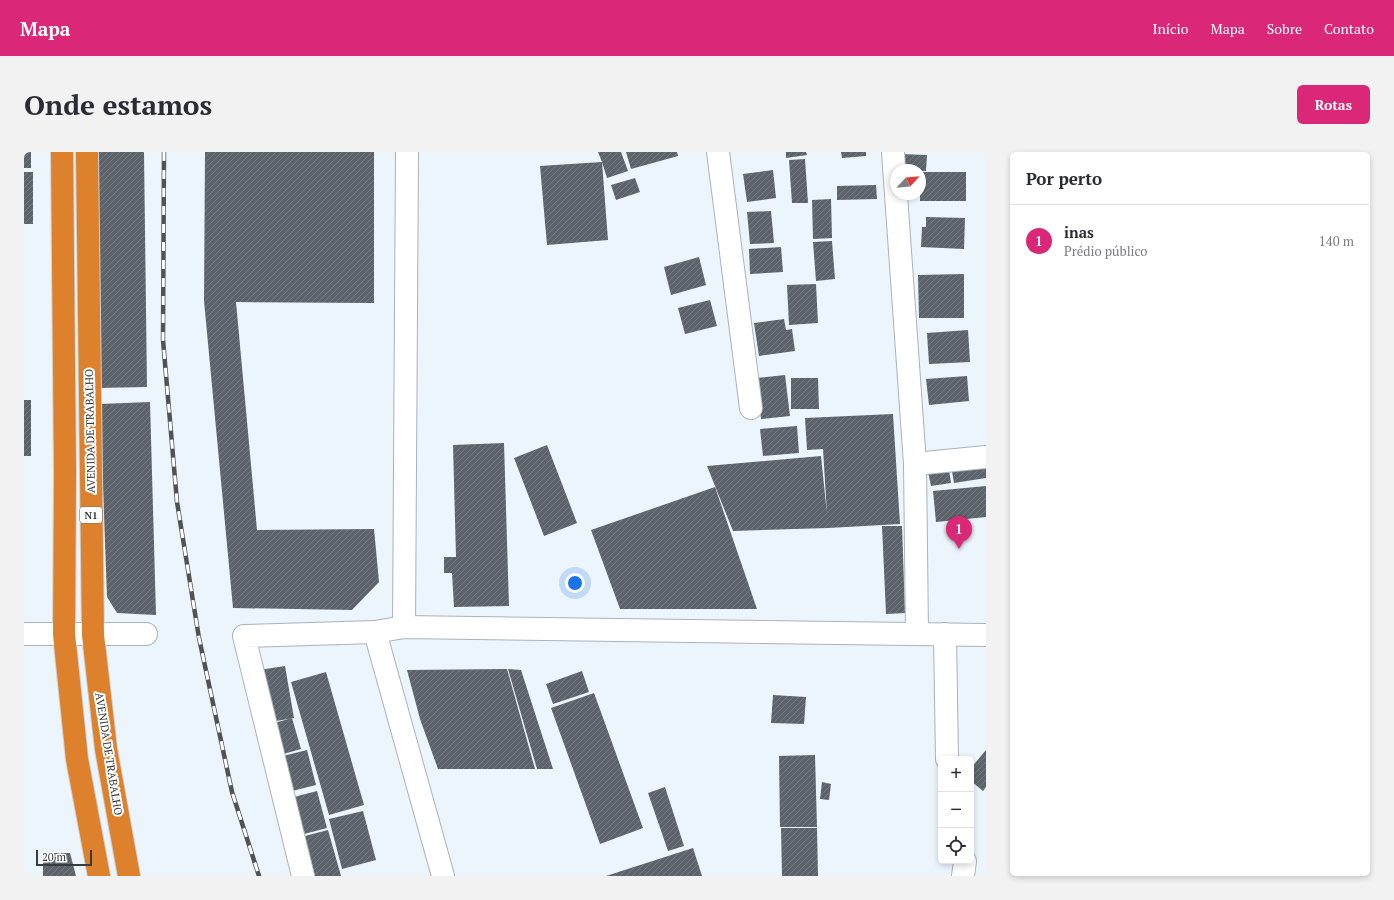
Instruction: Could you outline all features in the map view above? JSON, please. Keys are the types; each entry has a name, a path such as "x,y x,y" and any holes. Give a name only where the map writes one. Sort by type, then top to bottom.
{"highway":[{"name":"N1","path":"62,152 64,634 77,759 99,876"},
{"name":"AVENIDA DE TRABALHO","path":"87,152 93,635 106,749 129,876"}],"street":[{"path":"404,627 407,152"},
{"path":"718,152 751,408"},
{"path":"893,152 915,464 917,633"},
{"path":"915,464 986,457"},
{"path":"303,876 244,636 374,632 404,627 986,635"},
{"path":"374,632 443,876"},
{"path":"24,634 146,634"},
{"path":"945,634 947,756"},
{"path":"963,876 965,864"}],"building":[{"path":"24,152 31,152 31,168 24,168"},
{"path":"95,152 144,152 147,387 97,388"},
{"path":"205,152 374,152 374,303 236,302 257,530 374,529 379,582 352,610 233,608 204,301"},
{"path":"598,152 621,152 628,171 607,178"},
{"path":"626,152 677,152 678,156 631,169"},
{"path":"786,152 806,152 807,155 786,158"},
{"path":"841,152 866,152 866,156 842,158"},
{"path":"900,154 927,155 926,171 926,164 899,164"},
{"path":"805,159 808,203 792,203 789,160"},
{"path":"602,162 608,240 547,245 540,166"},
{"path":"773,170 776,198 747,202 743,174"},
{"path":"24,172 33,172 33,224 24,224"},
{"path":"926,172 966,172 966,201 920,201 926,200"},
{"path":"635,178 640,192 616,200 611,185"},
{"path":"876,185 877,199 837,200 837,186"},
{"path":"831,199 832,238 813,239 812,200"},
{"path":"771,211 774,243 750,244 747,212"},
{"path":"926,217 965,218 964,249 921,247 922,227 926,227"},
{"path":"832,241 835,279 816,281 813,242"},
{"path":"781,247 783,272 750,274 749,249"},
{"path":"699,257 706,285 671,295 664,267"},
{"path":"964,274 964,318 919,318 918,275"},
{"path":"816,284 818,323 789,325 787,285"},
{"path":"710,300 717,326 685,334 678,308"},
{"path":"784,319 786,330 792,329 795,351 759,356 754,323"},
{"path":"968,330 970,362 929,364 927,333"},
{"path":"785,375 790,416 761,419 757,378"},
{"path":"967,376 969,401 929,405 926,379"},
{"path":"791,378 818,378 819,409 791,409"},
{"path":"24,400 31,400 31,456 24,456"},
{"path":"150,402 156,615 117,613 107,597 100,404"},
{"path":"893,414 900,524 733,531 707,466 821,456 827,514 823,449 807,450 805,418"},
{"path":"797,426 799,453 763,456 760,429"},
{"path":"504,443 509,606 454,607 452,573 444,573 444,557 456,557 453,445"},
{"path":"547,445 577,523 544,536 514,458"},
{"path":"986,459 986,478 954,483 951,465"},
{"path":"948,463 951,483 931,486 927,467"},
{"path":"986,486 986,517 936,522 933,491"},
{"path":"715,487 757,609 620,609 591,530"},
{"path":"882,526 902,526 905,613 886,614"},
{"path":"285,666 294,718 270,722 259,670"},
{"path":"507,669 535,769 438,769 420,719 407,670"},
{"path":"508,669 521,670 553,769 537,769"},
{"path":"582,671 589,692 553,704 546,684"},
{"path":"326,672 364,805 329,815 291,682"},
{"path":"594,693 643,828 600,844 551,708"},
{"path":"773,695 806,697 804,724 771,723"},
{"path":"292,718 301,749 280,755 271,724"},
{"path":"307,750 316,785 292,791 283,756"},
{"path":"986,750 986,787 983,791 974,784 974,764"},
{"path":"815,755 817,827 780,827 779,756"},
{"path":"822,782 831,784 829,800 820,799"},
{"path":"665,787 684,846 668,851 648,793"},
{"path":"317,791 327,828 304,834 294,797"},
{"path":"363,811 376,860 342,869 329,819"},
{"path":"781,828 817,828 818,876 782,876"},
{"path":"328,830 341,876 315,876 305,836"},
{"path":"693,848 702,876 606,876"},
{"path":"43,853 70,853 76,876 43,876"}],"railway":[{"path":"164,152 163,340 177,502 199,638 232,792 259,876"}],"place":[{"name":"inas","path":"959,549"}]}
